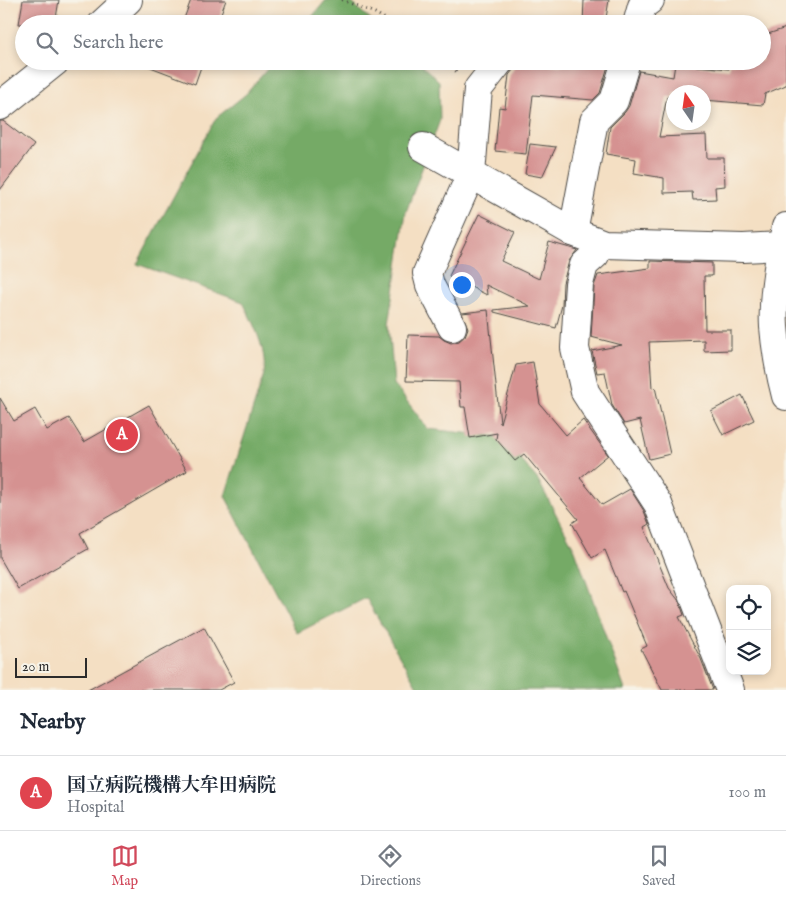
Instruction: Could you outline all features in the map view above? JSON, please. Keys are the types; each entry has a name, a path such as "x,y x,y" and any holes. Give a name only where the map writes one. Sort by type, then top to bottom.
{"street":[{"path":"112,15 128,0"},
{"path":"640,15 642,6 650,0"},
{"path":"0,106 45,70"},
{"path":"452,327 430,285 427,273 471,174 478,89 493,70"},
{"path":"573,232 594,121 614,101 623,70"},
{"path":"424,147 573,232 604,244 744,248 784,237 778,266 774,325 777,360 786,396"},
{"path":"595,255 584,264 579,284 575,348 585,392 658,504 730,690"}],"path":[{"path":"342,0 378,15"}],"green space":[{"path":"326,0 349,0 365,15 314,15"},
{"path":"266,70 427,70 439,81 440,120 406,212 389,324 394,384 428,429 502,437 538,480 575,550 625,690 419,690 366,598 297,633 225,496 264,374 263,355 255,328 243,302 137,264 216,118 246,94"}],"building":[{"path":"23,0 59,0 56,15 20,15"},
{"path":"191,0 226,0 220,15 185,15"},
{"path":"584,0 609,0 606,15 583,15"},
{"path":"786,28 786,85 765,94 763,105 711,101 711,85 666,85 666,102 659,137 706,135 707,158 724,158 725,186 715,187 716,199 693,200 692,192 664,193 664,178 634,173 636,159 606,154 610,127 629,106 639,71 673,77 674,70 771,70 771,33"},
{"path":"158,70 200,70 195,84"},
{"path":"513,70 607,70 600,93 593,100 533,95 526,154 495,151 499,107 505,108 509,75"},
{"path":"0,121 3,121 34,145 0,190"},
{"path":"530,144 556,147 542,177 525,174"},
{"path":"479,214 515,232 501,261 539,279 549,242 577,250 569,261 563,283 562,305 556,328 494,312 494,310 530,306 486,285 487,295 449,276"},
{"path":"650,261 712,263 712,276 704,276 705,330 731,330 731,350 704,351 704,340 649,342 652,388 655,387 670,454 649,459 640,420 624,424 612,405 605,372 597,373 592,351 622,345 591,337 594,286 598,275 650,268"},
{"path":"488,310 500,423 516,365 533,362 540,404 566,435 583,420 608,455 580,478 602,505 630,489 644,511 649,524 644,527 669,588 679,601 684,615 679,617 701,659 713,690 662,690 641,649 647,646 605,550 592,558 572,523 578,519 524,454 515,461 496,439 497,433 470,438 465,407 461,407 459,382 406,381 408,335 439,336 451,343 459,341 465,336 468,328 462,313"},
{"path":"742,395 754,420 723,435 711,411"},
{"path":"0,398 14,421 35,409 47,430 69,418 84,442 149,405 187,471 80,533 88,549 18,589 0,558"},
{"path":"204,627 234,682 219,690 88,690"}],"place":[{"name":"国立病院機構大牟田病院","path":"122,435"}]}
